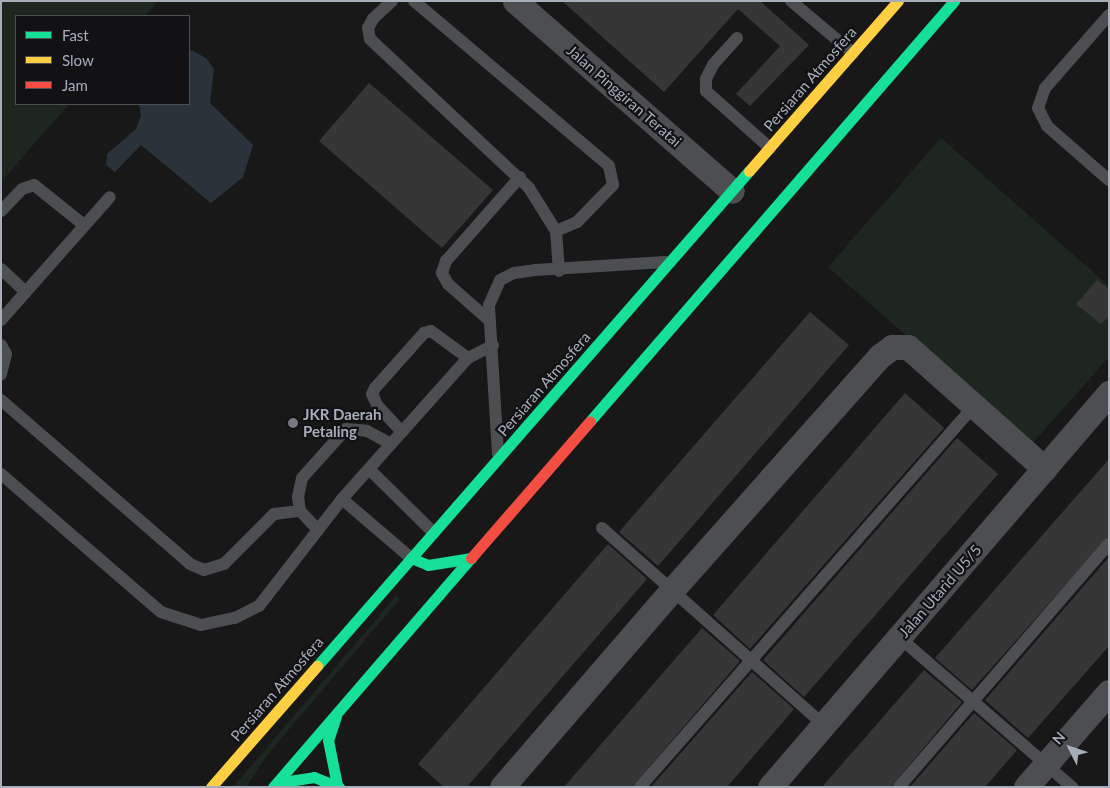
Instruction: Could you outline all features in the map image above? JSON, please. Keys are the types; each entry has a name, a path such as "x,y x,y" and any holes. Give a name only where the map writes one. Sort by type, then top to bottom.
{"street":[{"name":"Jalan Pinggiran Teratai","path":"515,1 732,191"},
{"name":"Persiaran Atmosfera","path":"211,787 411,558 438,548 499,459 898,1"},
{"path":"273,787 954,1"},
{"path":"502,787 672,590 880,356 892,347 908,347 1045,469"},
{"name":"Jalan Utarid U5/5","path":"770,787 1109,394"},
{"path":"438,548 470,558"},
{"path":"411,558 428,565 438,548"},
{"path":"438,548 441,592"},
{"path":"1026,787 1109,692"},
{"path":"337,712 328,740 338,786"},
{"path":"280,787 289,781 314,777 338,786"}],"lane":[{"path":"392,1 373,19 368,28 370,39 520,178 556,231 559,271"},
{"path":"414,1 609,166 613,185 577,222 556,231"},
{"path":"791,1 852,53"},
{"path":"1109,15 1044,88 1038,108 1046,126 1109,180"},
{"path":"737,38 714,65 706,79 706,91 770,148"},
{"path":"490,321 448,284 442,273 446,261 520,178"},
{"path":"1,211 22,189 34,185 84,225"},
{"path":"1,320 110,197"},
{"path":"499,459 489,305 500,280 514,273 671,262"},
{"path":"1,269 26,292"},
{"path":"402,432 377,405 372,394 375,388 424,333 431,331 468,358"},
{"path":"1,345 6,354 1,374"},
{"path":"1,474 160,612 201,625 235,618 259,606 342,499 468,358 493,345"},
{"path":"1,400 190,564 204,570 224,564 274,514 300,511"},
{"path":"640,787 974,406"},
{"path":"318,530 300,511 302,478 346,429 367,431 391,444"},
{"path":"369,469 438,548"},
{"path":"342,499 411,558"},
{"path":"602,528 824,725"},
{"path":"899,787 1109,544"},
{"path":"900,638 1072,787"}],"shaded area":[{"path":"1,1 158,1 146,15 15,15 15,105 68,105 1,182"},
{"path":"190,50 206,58 214,69 210,103 253,145 243,177 211,203 141,145 115,172 106,165 107,154 136,129 141,116 139,105 190,105"},
{"path":"941,138 1109,286 1109,357 1031,445 828,267"},
{"path":"396,596 400,599 268,754 246,787 233,787"}],"building":[{"path":"562,1 760,1 809,45 750,106 736,94 780,46 738,9 664,92"},
{"path":"369,83 493,190 442,248 319,141"},
{"path":"1097,280 1109,289 1109,316 1101,324 1076,304"},
{"path":"810,312 849,345 658,566 619,532"},
{"path":"905,393 944,428 750,649 713,615"},
{"path":"957,438 998,474 804,697 763,660"},
{"path":"1109,459 1109,536 972,690 935,658"},
{"path":"608,544 647,579 467,787 444,787 418,764"},
{"path":"1109,557 1109,646 1028,738 985,700"},
{"path":"702,628 740,661 632,787 564,787"},
{"path":"924,670 962,702 891,787 822,787"},
{"path":"752,672 794,709 727,787 651,787"},
{"path":"974,713 1017,750 985,787 910,787"}],"traffic: fast":[{"path":"590,421 954,1"},
{"path":"317,666 749,171"},
{"path":"411,558 428,565 471,558"},
{"path":"273,787 471,558"},
{"path":"336,716 328,740 337,785"},
{"path":"279,787 289,781 314,777 339,787"}],"traffic: slow":[{"path":"749,171 898,1"},
{"path":"211,787 317,666"}],"traffic: jam":[{"path":"471,558 590,421"}],"place":[{"name":"JKR Daerah Petaling","path":"293,423"}]}
